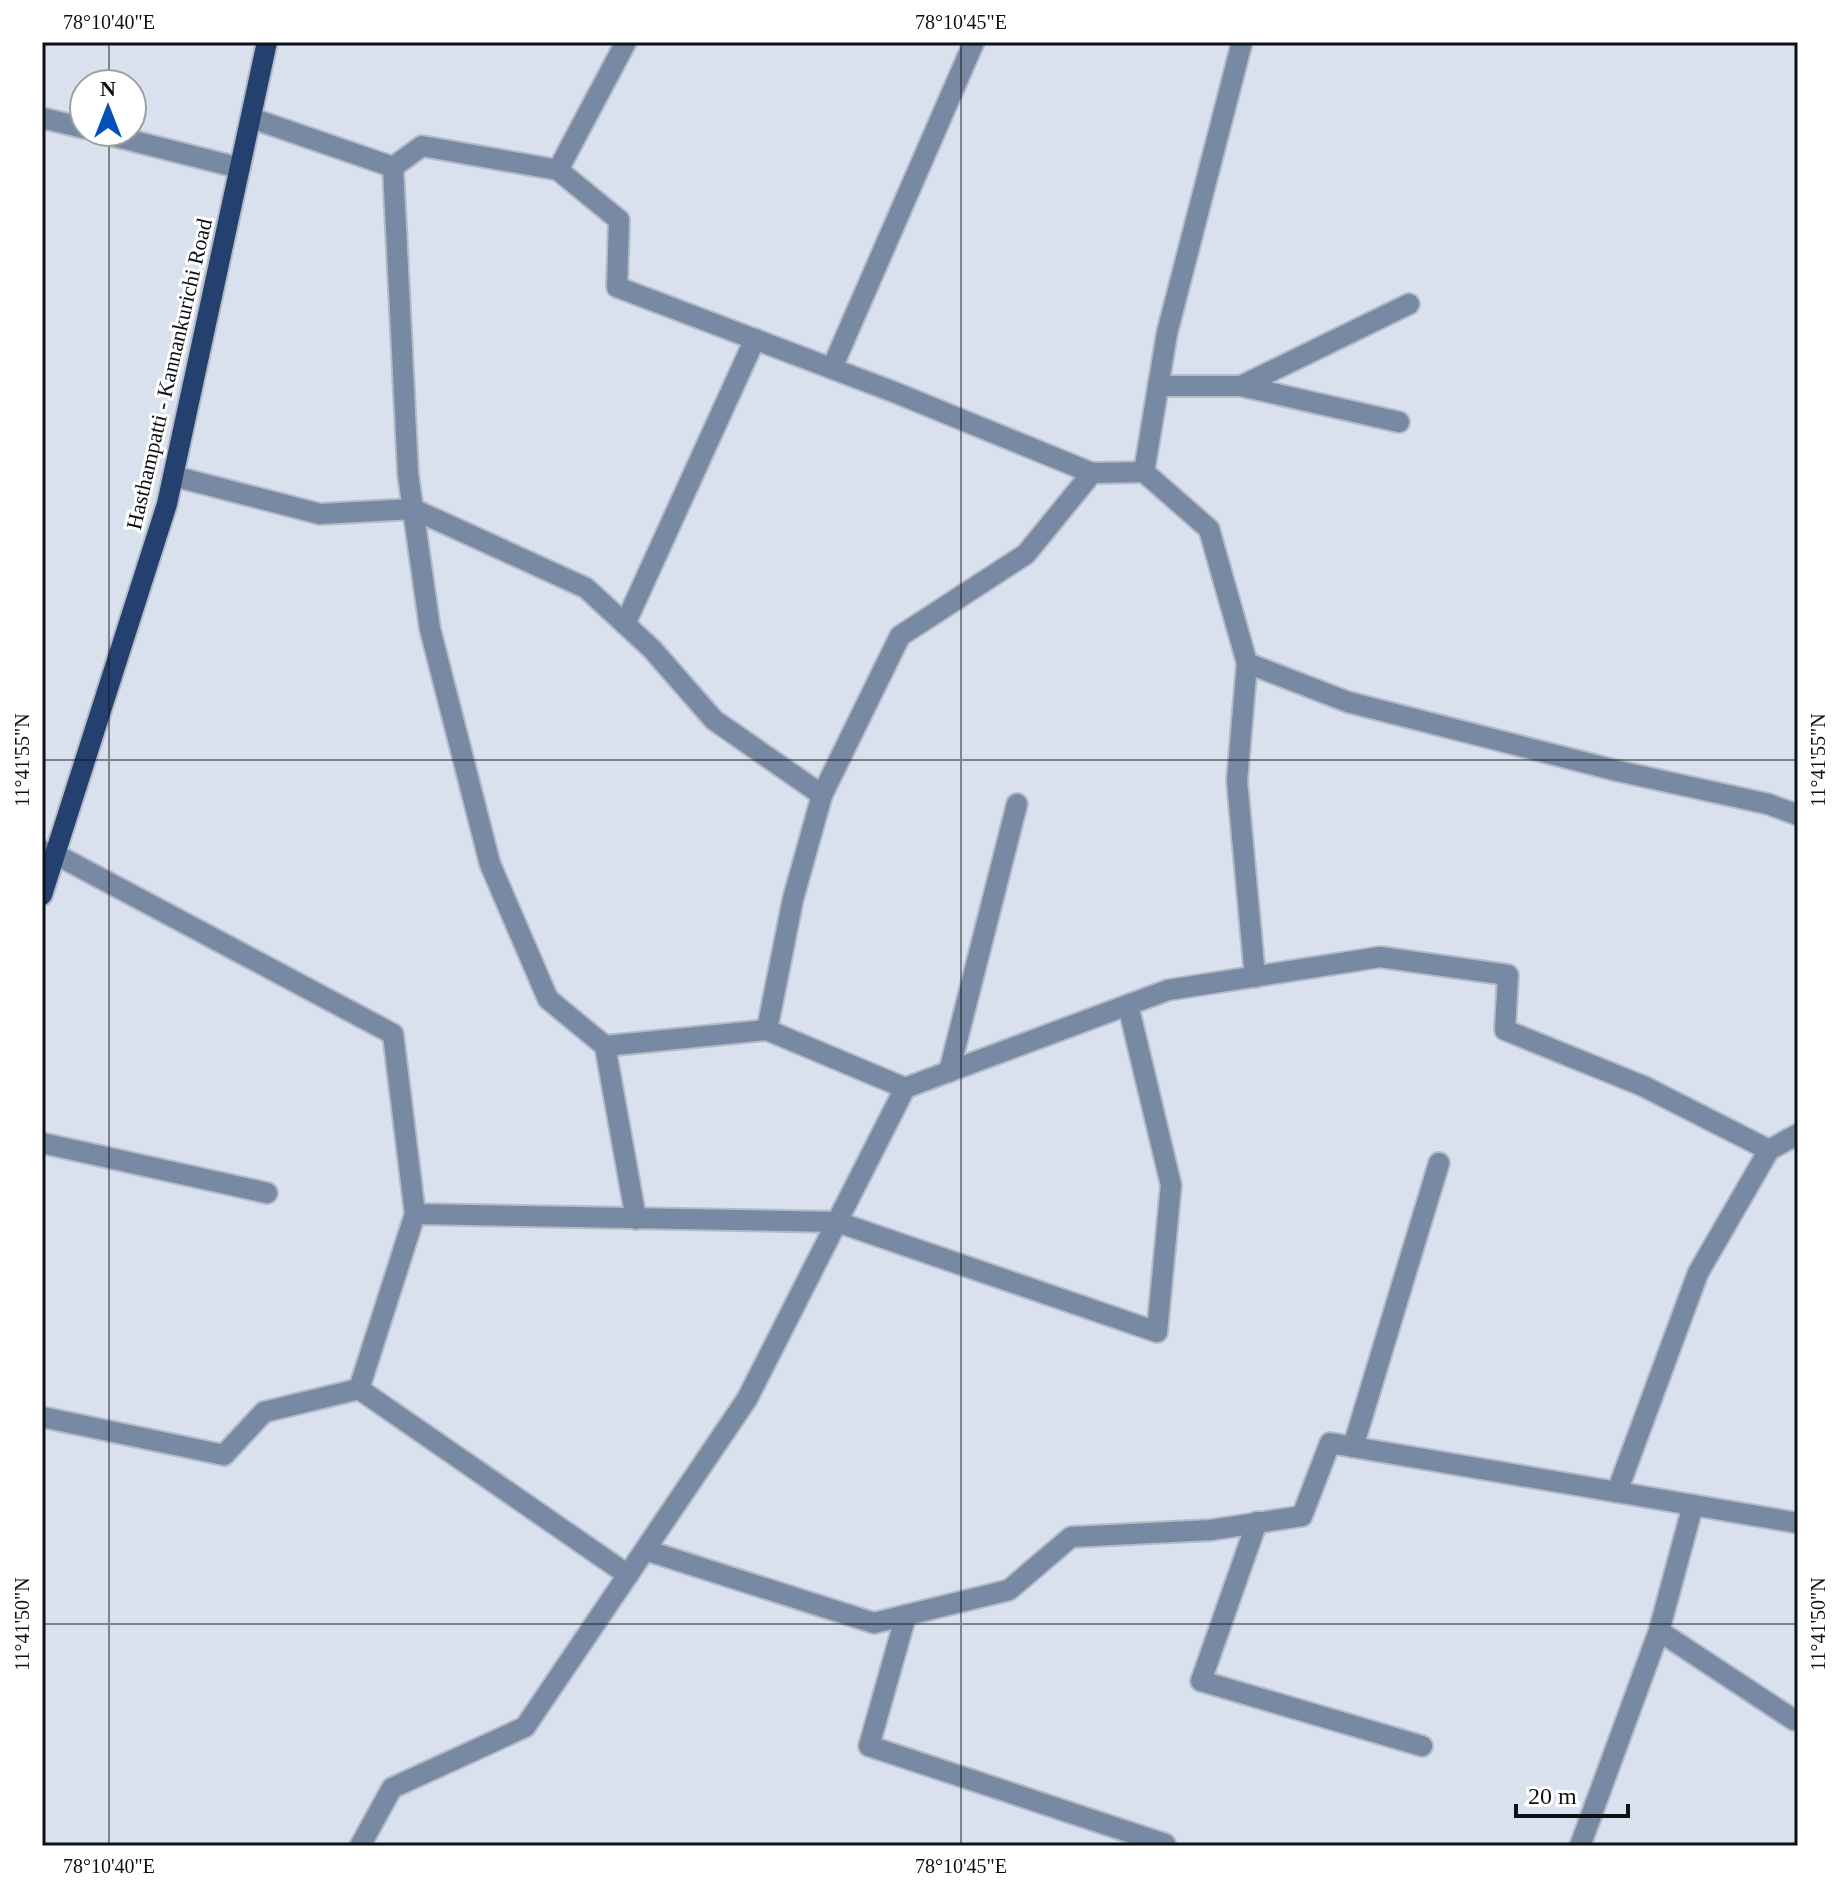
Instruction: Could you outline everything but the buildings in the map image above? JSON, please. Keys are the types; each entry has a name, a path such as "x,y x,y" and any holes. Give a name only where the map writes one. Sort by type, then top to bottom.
{"main road":[{"name":"Hasthampatti - Kannankurichi Road","path":"42,895 48,852 167,504 267,42"}],"street":[{"path":"558,170 626,42"},
{"path":"832,368 974,42"},
{"path":"1144,472 1167,333 1242,42"},
{"path":"42,118 68,124"},
{"path":"251,118 393,167"},
{"path":"148,145 240,168"},
{"path":"393,167 422,146 558,170 619,220 617,287 832,368 1092,473 1144,472 1209,529 1247,663 1237,781 1255,977"},
{"path":"393,167 408,474 430,629 490,864 548,999 605,1046 636,1219"},
{"path":"1241,386 1409,304"},
{"path":"625,624 755,339"},
{"path":"1158,386 1241,386 1399,422"},
{"path":"767,1030 793,899 822,795 900,636 1026,554 1092,473"},
{"path":"173,476 320,514 413,509 586,588 652,649 714,720 822,795"},
{"path":"1247,663 1348,702 1618,771 1768,804 1798,815"},
{"path":"949,1072 1017,804"},
{"path":"48,852 393,1034 415,1214 359,1389"},
{"path":"605,1046 767,1030 905,1088 1168,990 1380,957 1508,975 1505,1030 1643,1086 1769,1150"},
{"path":"415,1214 837,1222 1157,1332 1171,1185 1128,1005"},
{"path":"360,1846 392,1788 525,1727 747,1399 905,1088"},
{"path":"1617,1492 1698,1273 1769,1150 1798,1134"},
{"path":"42,1143 267,1193"},
{"path":"1353,1447 1439,1163"},
{"path":"42,1417 224,1455 264,1412 359,1389 628,1575"},
{"path":"645,1550 874,1623 1009,1590 1071,1537 1211,1530 1302,1516 1330,1443 1798,1523"},
{"path":"1580,1846 1659,1631 1693,1505"},
{"path":"1257,1522 1201,1681 1422,1746"},
{"path":"906,1615 869,1746 1165,1844"},
{"path":"1659,1631 1794,1720"}]}
